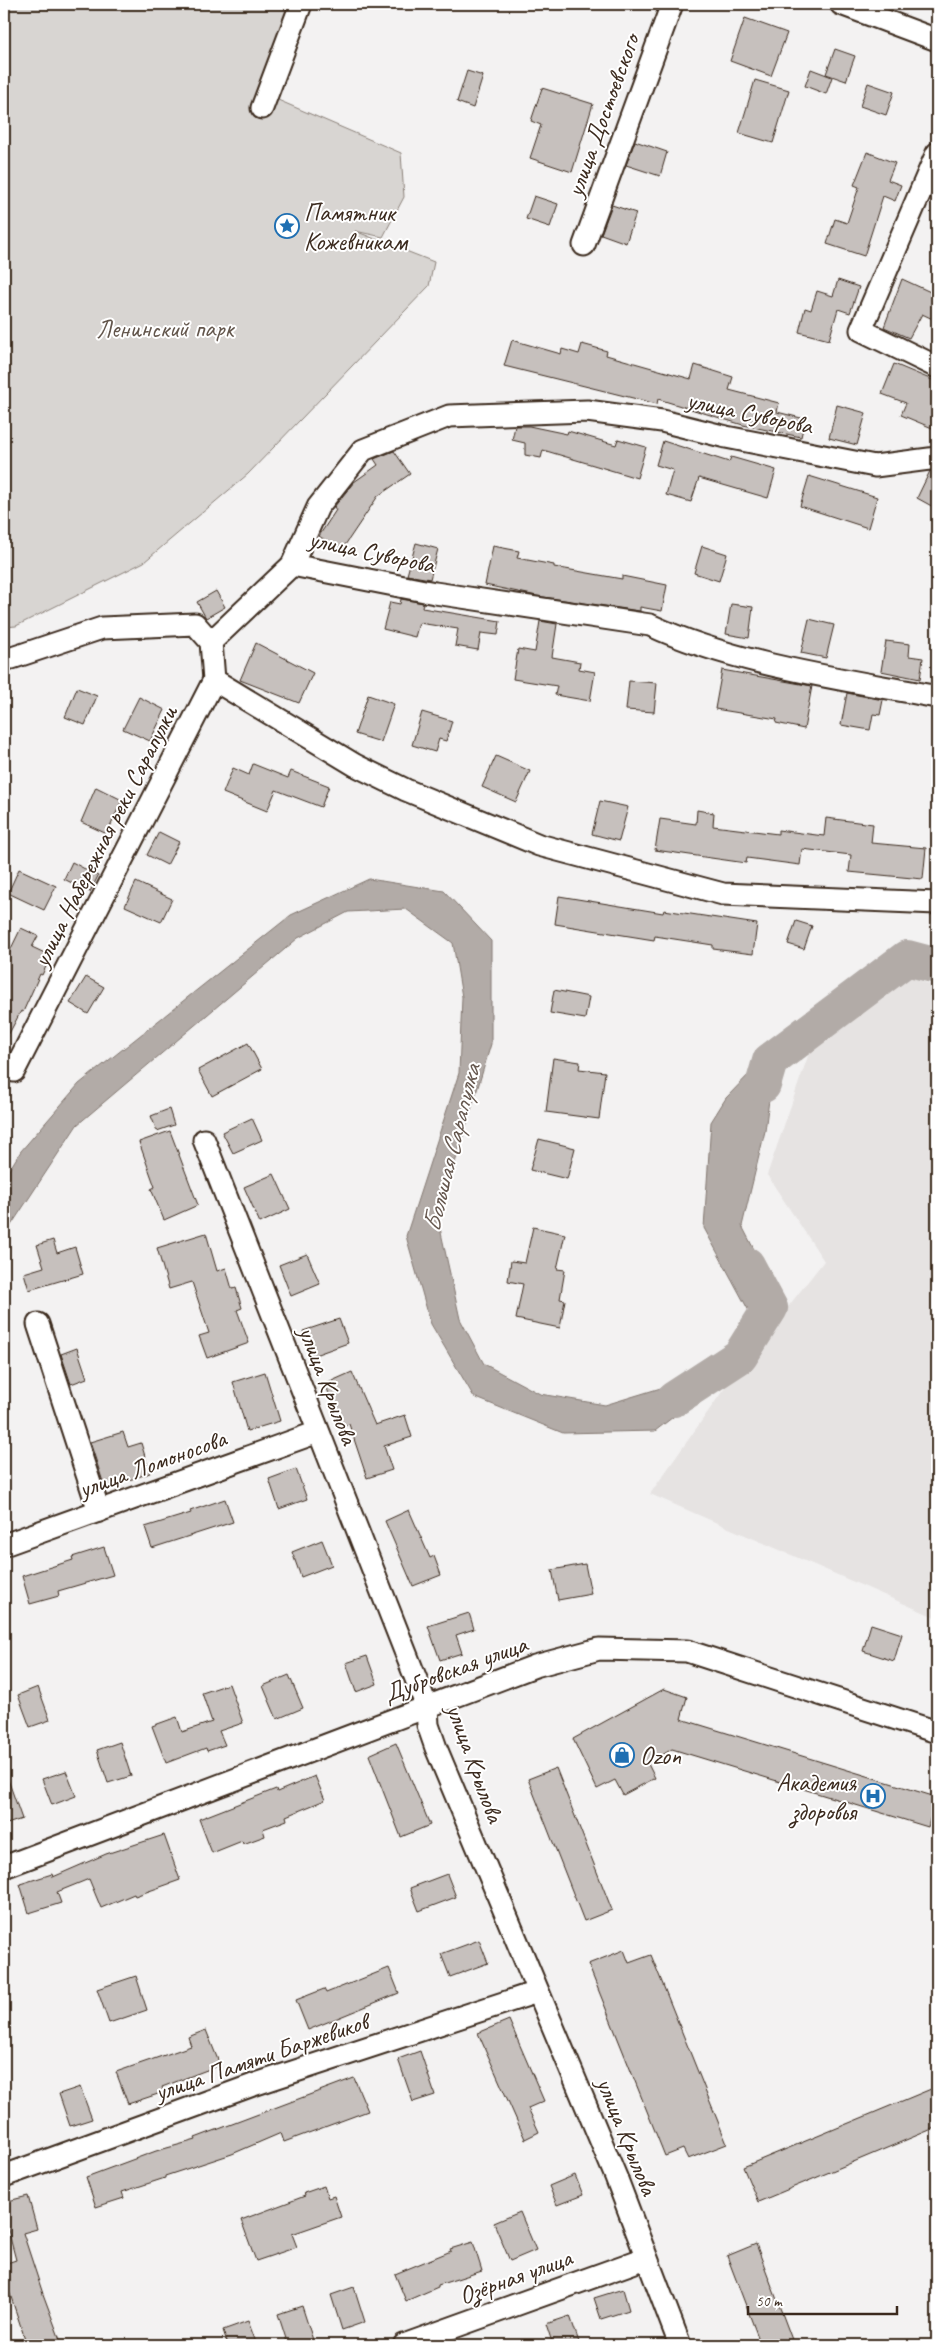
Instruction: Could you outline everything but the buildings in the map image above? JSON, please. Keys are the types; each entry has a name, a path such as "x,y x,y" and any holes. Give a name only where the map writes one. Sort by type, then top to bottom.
{"street":[{"path":"262,108 302,4"},
{"name":"улица Достоевского","path":"584,245 672,4"},
{"path":"841,4 937,40"},
{"path":"937,153 861,330 937,367"},
{"name":"улица Суворова","path":"937,458 875,466 726,437 662,422 587,411 449,416 363,450 318,507 292,565 436,593 650,625 667,633 747,659 937,696"},
{"path":"211,642 292,565"},
{"path":"6,664 102,628 195,624 211,642 214,680 355,765 406,790 539,846 724,894 937,903"},
{"name":"улица Набережная реки Сарапулки","path":"14,1071 214,680"},
{"name":"улица Крылова","path":"204,1140 427,1707 428,1725 436,1748 616,2177 680,2345"},
{"path":"38,1324 99,1511"},
{"name":"улица Ломоносова","path":"4,1545 318,1432"},
{"name":"Дубровская улица","path":"4,1867 535,1666 600,1649 687,1651 937,1732"},
{"name":"улица Памяти Баржевиков","path":"4,2176 253,2085 537,1992"},
{"name":"Озёрная улица","path":"404,2345 646,2258"}],"shaded area":[{"path":"911,977 937,987 937,1618 650,1494 729,1382 824,1261 767,1175 818,1027"}],"green space":[{"name":"Ленинский парк","path":"4,4 302,4 271,97 401,153 404,197 383,237 355,231 434,262 429,286 248,474 144,562 16,626 4,627"}],"water":[{"path":"369,879 444,891 491,941 491,1044 438,1219 460,1319 484,1364 540,1394 605,1405 723,1369 686,1407 655,1431 563,1433 474,1397 431,1324 406,1236 459,1073 462,997 453,943 406,909 348,912 298,938 77,1125 4,1236 4,1178 21,1151 79,1084 291,915"},
{"path":"783,1039 799,1056 771,1084 765,1131 742,1226 779,1298 756,1324 704,1228 711,1122 726,1098"}],"waterway":[{"name":"Большая Сарапулка","path":"763,1085 770,1061 907,958 937,966"},
{"name":"Большая Сарапулка","path":"674,1399 740,1356 770,1308 747,1265"}],"place":[{"name":"Памятник Кожевникам","path":"287,226"},
{"name":"Ozon","path":"622,1755"},
{"name":"Академия здоровья","path":"873,1796"}]}
